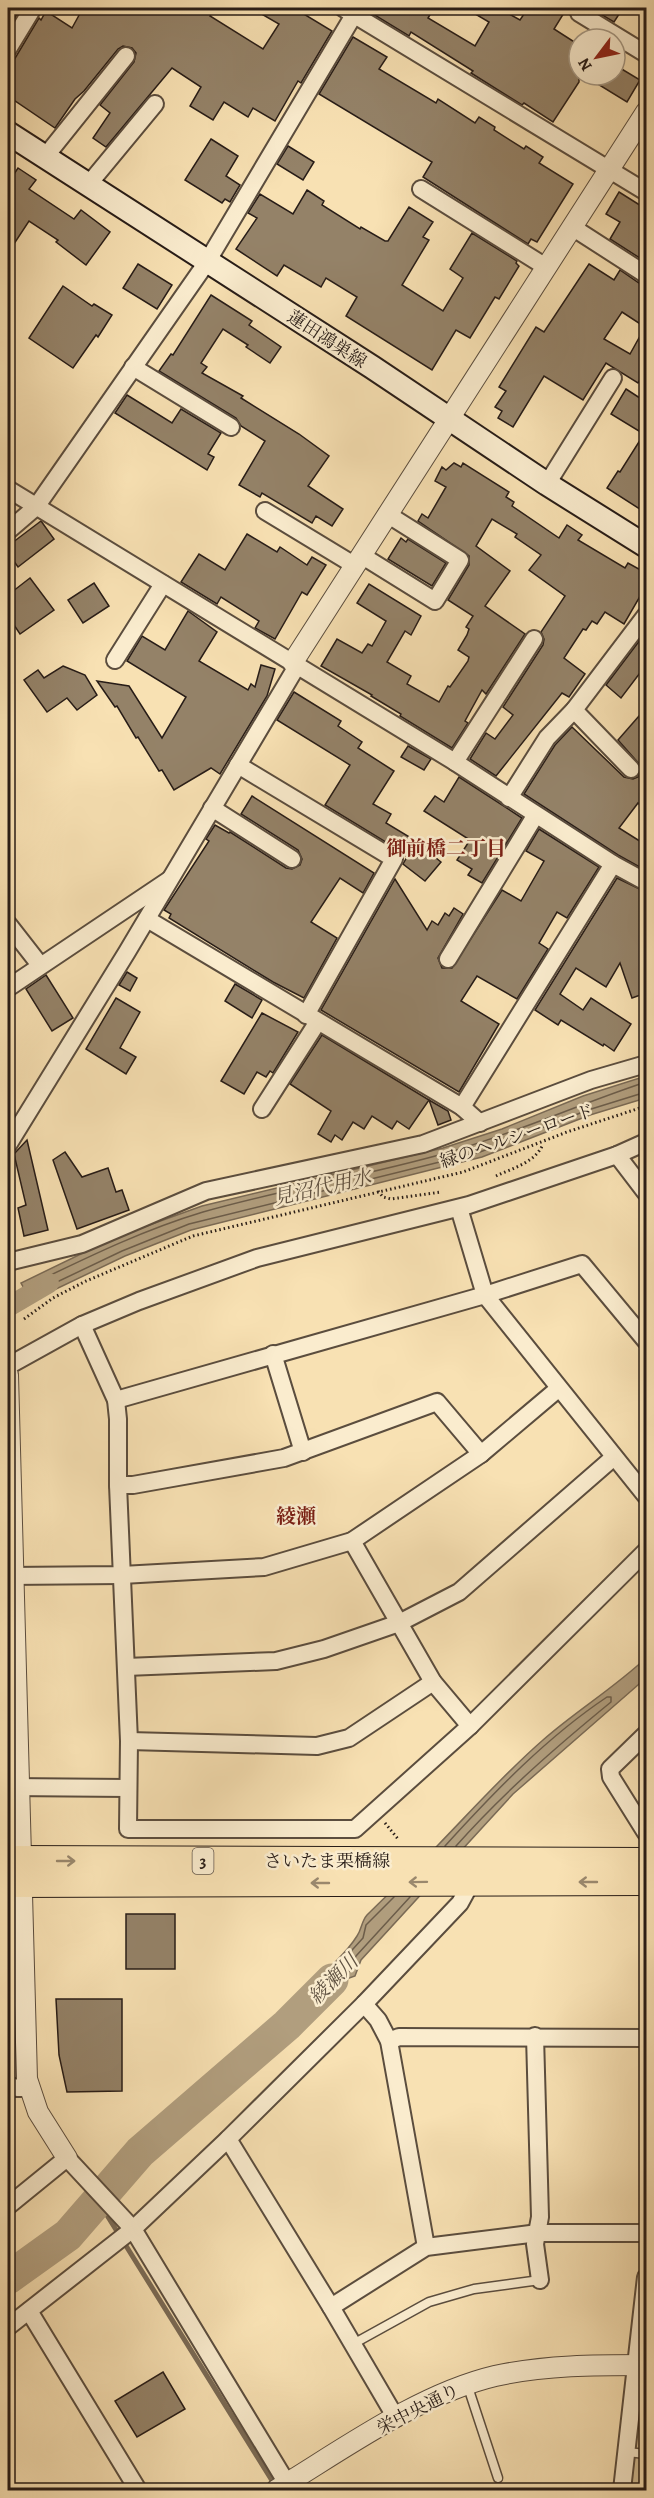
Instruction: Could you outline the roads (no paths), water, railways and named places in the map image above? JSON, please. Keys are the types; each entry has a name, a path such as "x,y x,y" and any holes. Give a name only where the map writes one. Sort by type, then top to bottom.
{"main road":[{"name":"蓮田鴻巣線","path":"8,133 646,546"},
{"name":"さいたま栗橋線","path":"15,1871 400,1851 468,1875 646,1882"},
{"name":"さいたま栗橋線","path":"15,1871 378,1882 646,1861"}],"street":[{"path":"8,49 33,8"},
{"path":"8,531 36,507 207,262 351,10 646,192"},
{"path":"579,13 646,54"},
{"path":"45,157 126,56"},
{"path":"88,185 155,104"},
{"path":"8,1144 172,878 294,671 293,662 646,112"},
{"path":"421,189 546,267"},
{"path":"572,227 645,274"},
{"path":"133,367 231,427"},
{"path":"547,484 614,378"},
{"path":"8,489 293,662 455,762 535,816 646,882"},
{"path":"265,510 435,602 460,560 387,513"},
{"path":"115,660 163,584"},
{"path":"509,798 546,738 574,710 646,615"},
{"path":"455,762 534,639"},
{"path":"574,710 631,769"},
{"path":"238,765 394,859 312,1019 262,1109"},
{"path":"212,808 292,859"},
{"path":"448,959 535,816"},
{"path":"462,1107 613,864"},
{"path":"8,988 172,878"},
{"path":"147,920 462,1107 480,1123"},
{"path":"8,924 40,965"},
{"path":"8,1262 82,1244 206,1191 423,1144 591,1080 646,1064"},
{"path":"8,1366 82,1325 139,1301 257,1258 459,1208 616,1155 646,1142"},
{"path":"616,1155 646,1193"},
{"path":"459,1208 485,1295 646,1496"},
{"path":"116,1400 485,1295 582,1264 646,1341"},
{"path":"82,1325 116,1400 118,1419 118,1485 129,1741 128,1829 355,1829 470,1726 646,1551"},
{"path":"273,1354 303,1452"},
{"path":"8,1375 15,1871 28,2088 38,2112 67,2158 133,2229 285,2488"},
{"path":"11,1576 122,1575 264,1567 352,1541 481,1455 558,1389"},
{"path":"118,1485 133,1485 284,1458 437,1402 481,1455"},
{"path":"126,1666 276,1661 324,1649 399,1623 459,1593 614,1457"},
{"path":"352,1541 433,1682 470,1726"},
{"path":"129,1741 317,1746 349,1738 433,1682"},
{"path":"646,1734 610,1770 611,1777 646,1833"},
{"path":"14,1787 128,1788"},
{"path":"8,2327 133,2229 228,2139 364,2004 460,1902 468,1875"},
{"path":"364,2004 378,2020 389,2041 426,2247"},
{"path":"535,2036 540,2217 535,2244 540,2280"},
{"path":"389,2041 399,2037 646,2038"},
{"path":"8,2085 28,2088"},
{"path":"228,2139 396,2418"},
{"path":"8,2206 67,2158"},
{"path":"331,2307 426,2247 538,2233 646,2233"},
{"path":"622,2490 641,2365 646,2277"},
{"path":"29,2311 138,2490"},
{"name":"栄中央通り","path":"285,2488 396,2418 444,2392 467,2384 495,2376 550,2367 641,2365"}],"lane":[{"path":"353,2344 429,2302 474,2289 540,2280"},
{"path":"467,2384 498,2478"},
{"path":"627,2452 646,2454"}],"water":[{"path":"646,1076 646,1098 590,1115 482,1157 191,1230 125,1256 31,1301 21,1283 116,1237 202,1206 443,1148 502,1129 583,1096"},
{"path":"646,1658 646,1678 513,1794 361,1960 355,1976 338,1982 305,2015 289,2004 351,1945 367,1915 516,1765 556,1729"}],"waterway":[{"name":"見沼代用水","path":"8,1307 49,1283"},
{"name":"綾瀬川","path":"8,2278 68,2235 140,2152 287,2025 332,1980"},
{"path":"100,2204 276,2487"}],"district":[{"name":"御前橋二丁目","path":"446,848"},
{"name":"綾瀬","path":"296,1516"}]}
